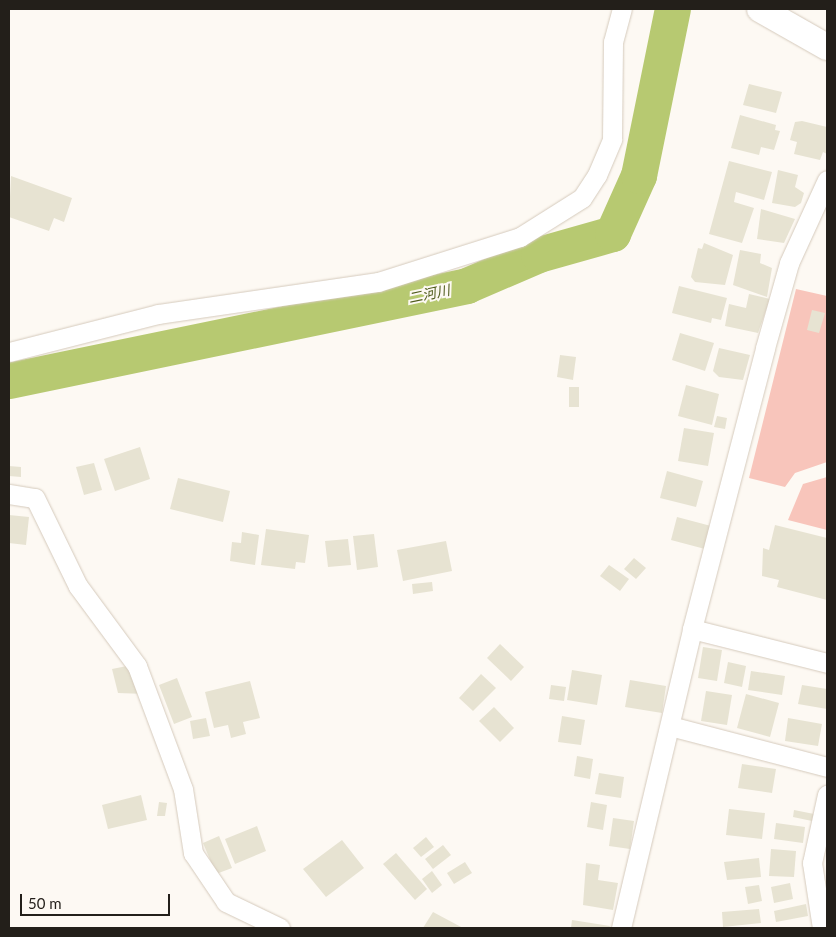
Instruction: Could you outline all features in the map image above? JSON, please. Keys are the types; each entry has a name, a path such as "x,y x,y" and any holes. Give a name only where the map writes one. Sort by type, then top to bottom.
{"street":[{"path":"9,352 158,314 378,282 520,237 582,198 597,175 612,139 613,42 622,9"},
{"path":"760,9 827,47"},
{"path":"621,928 692,629 789,263 827,180"},
{"path":"9,494 35,498 78,586 137,666 183,789 193,853 226,902 280,928"},
{"path":"692,629 827,663"},
{"path":"670,726 827,768"},
{"path":"822,928 812,863 827,795"}],"shaded area":[{"path":"796,289 827,296 827,462 795,473 785,487 749,478"},
{"path":"827,477 827,530 788,520 803,484"}],"building":[{"path":"749,84 782,92 776,113 743,105"},
{"path":"740,115 776,125 775,130 780,131 774,150 761,147 759,155 731,148"},
{"path":"802,121 827,127 827,154 823,152 820,160 794,154 797,142 790,140 795,122"},
{"path":"729,161 772,172 764,200 736,192 734,202 754,208 742,243 709,234"},
{"path":"778,170 798,175 795,187 804,193 801,203 795,207 772,203"},
{"path":"11,176 72,198 64,222 54,218 49,231 9,217"},
{"path":"761,209 795,219 784,243 757,239"},
{"path":"704,243 733,255 725,285 695,282 691,277 698,248 702,249"},
{"path":"740,250 761,254 760,263 772,268 767,297 733,285"},
{"path":"679,286 727,298 721,320 712,318 711,323 672,313"},
{"path":"749,294 770,299 758,333 725,326 729,304 746,308"},
{"path":"812,310 825,313 819,333 807,330"},
{"path":"680,333 714,343 705,371 672,360"},
{"path":"719,348 750,355 743,380 719,377 713,371"},
{"path":"560,355 576,357 573,380 557,377"},
{"path":"686,385 719,394 712,425 678,416"},
{"path":"569,387 579,387 579,407 569,407"},
{"path":"717,416 727,418 725,429 714,427"},
{"path":"684,428 714,433 708,466 678,461"},
{"path":"140,447 150,479 115,491 104,459"},
{"path":"94,463 102,490 84,495 76,467"},
{"path":"9,466 21,467 21,477 9,476"},
{"path":"667,471 703,481 696,507 660,498"},
{"path":"178,478 230,491 223,522 170,509"},
{"path":"9,515 29,517 26,545 9,543"},
{"path":"677,517 711,526 705,549 671,540"},
{"path":"775,525 827,538 827,600 777,587 779,580 762,576 763,548 769,550"},
{"path":"266,529 309,535 305,563 296,562 295,569 261,565"},
{"path":"242,532 259,535 255,565 230,561 232,542 241,543"},
{"path":"374,534 378,567 357,570 353,536"},
{"path":"348,539 351,565 328,567 325,541"},
{"path":"446,541 452,571 403,581 397,550"},
{"path":"634,558 646,568 636,579 624,569"},
{"path":"609,565 629,579 620,591 600,576"},
{"path":"432,582 433,591 413,594 412,584"},
{"path":"500,644 524,667 511,681 487,658"},
{"path":"703,647 722,650 717,681 698,678"},
{"path":"728,662 746,666 742,687 724,683"},
{"path":"132,665 145,694 118,693 112,669"},
{"path":"572,670 602,675 597,705 567,700"},
{"path":"751,671 785,676 782,695 748,690"},
{"path":"481,674 496,688 473,711 459,698"},
{"path":"177,678 192,717 174,724 159,685"},
{"path":"630,680 666,686 662,713 625,707"},
{"path":"250,681 260,718 243,722 246,734 231,738 228,725 214,728 205,692"},
{"path":"551,685 566,687 564,701 549,699"},
{"path":"802,685 827,689 827,709 798,704"},
{"path":"706,691 732,695 727,725 701,721"},
{"path":"746,694 779,703 770,737 737,728"},
{"path":"494,707 514,728 500,742 479,721"},
{"path":"562,716 585,720 581,745 558,742"},
{"path":"206,718 210,736 193,739 190,721"},
{"path":"788,718 822,724 818,746 785,741"},
{"path":"577,756 593,759 590,779 574,776"},
{"path":"742,764 776,769 772,793 738,788"},
{"path":"599,773 624,777 621,798 595,794"},
{"path":"141,795 147,820 108,829 102,805"},
{"path":"159,802 167,803 165,816 157,816"},
{"path":"591,802 607,805 603,830 587,827"},
{"path":"729,809 765,813 762,839 726,835"},
{"path":"794,810 814,814 812,821 793,817"},
{"path":"613,818 634,821 630,849 609,846"},
{"path":"776,823 805,827 803,843 774,839"},
{"path":"257,826 266,851 235,864 225,839"},
{"path":"219,836 232,868 216,874 203,843"},
{"path":"426,837 434,847 421,857 413,848"},
{"path":"342,840 364,868 326,897 303,869"},
{"path":"443,845 451,855 433,869 425,859"},
{"path":"771,849 796,851 794,877 769,876"},
{"path":"396,853 427,889 415,900 383,864"},
{"path":"759,858 761,877 727,880 724,862"},
{"path":"465,862 472,873 454,884 447,873"},
{"path":"586,863 600,865 598,880 618,883 613,910 583,905"},
{"path":"432,871 442,885 432,893 422,879"},
{"path":"790,883 793,899 774,903 771,887"},
{"path":"759,885 762,901 748,904 745,887"},
{"path":"806,904 808,916 776,922 774,911"},
{"path":"759,909 761,923 723,927 722,912"},
{"path":"433,912 463,928 423,928"},
{"path":"572,920 610,926 609,928 571,928"}],"waterway":[{"name":"二河川","path":"9,381 467,286 539,255 613,234 639,176 673,9"}]}
